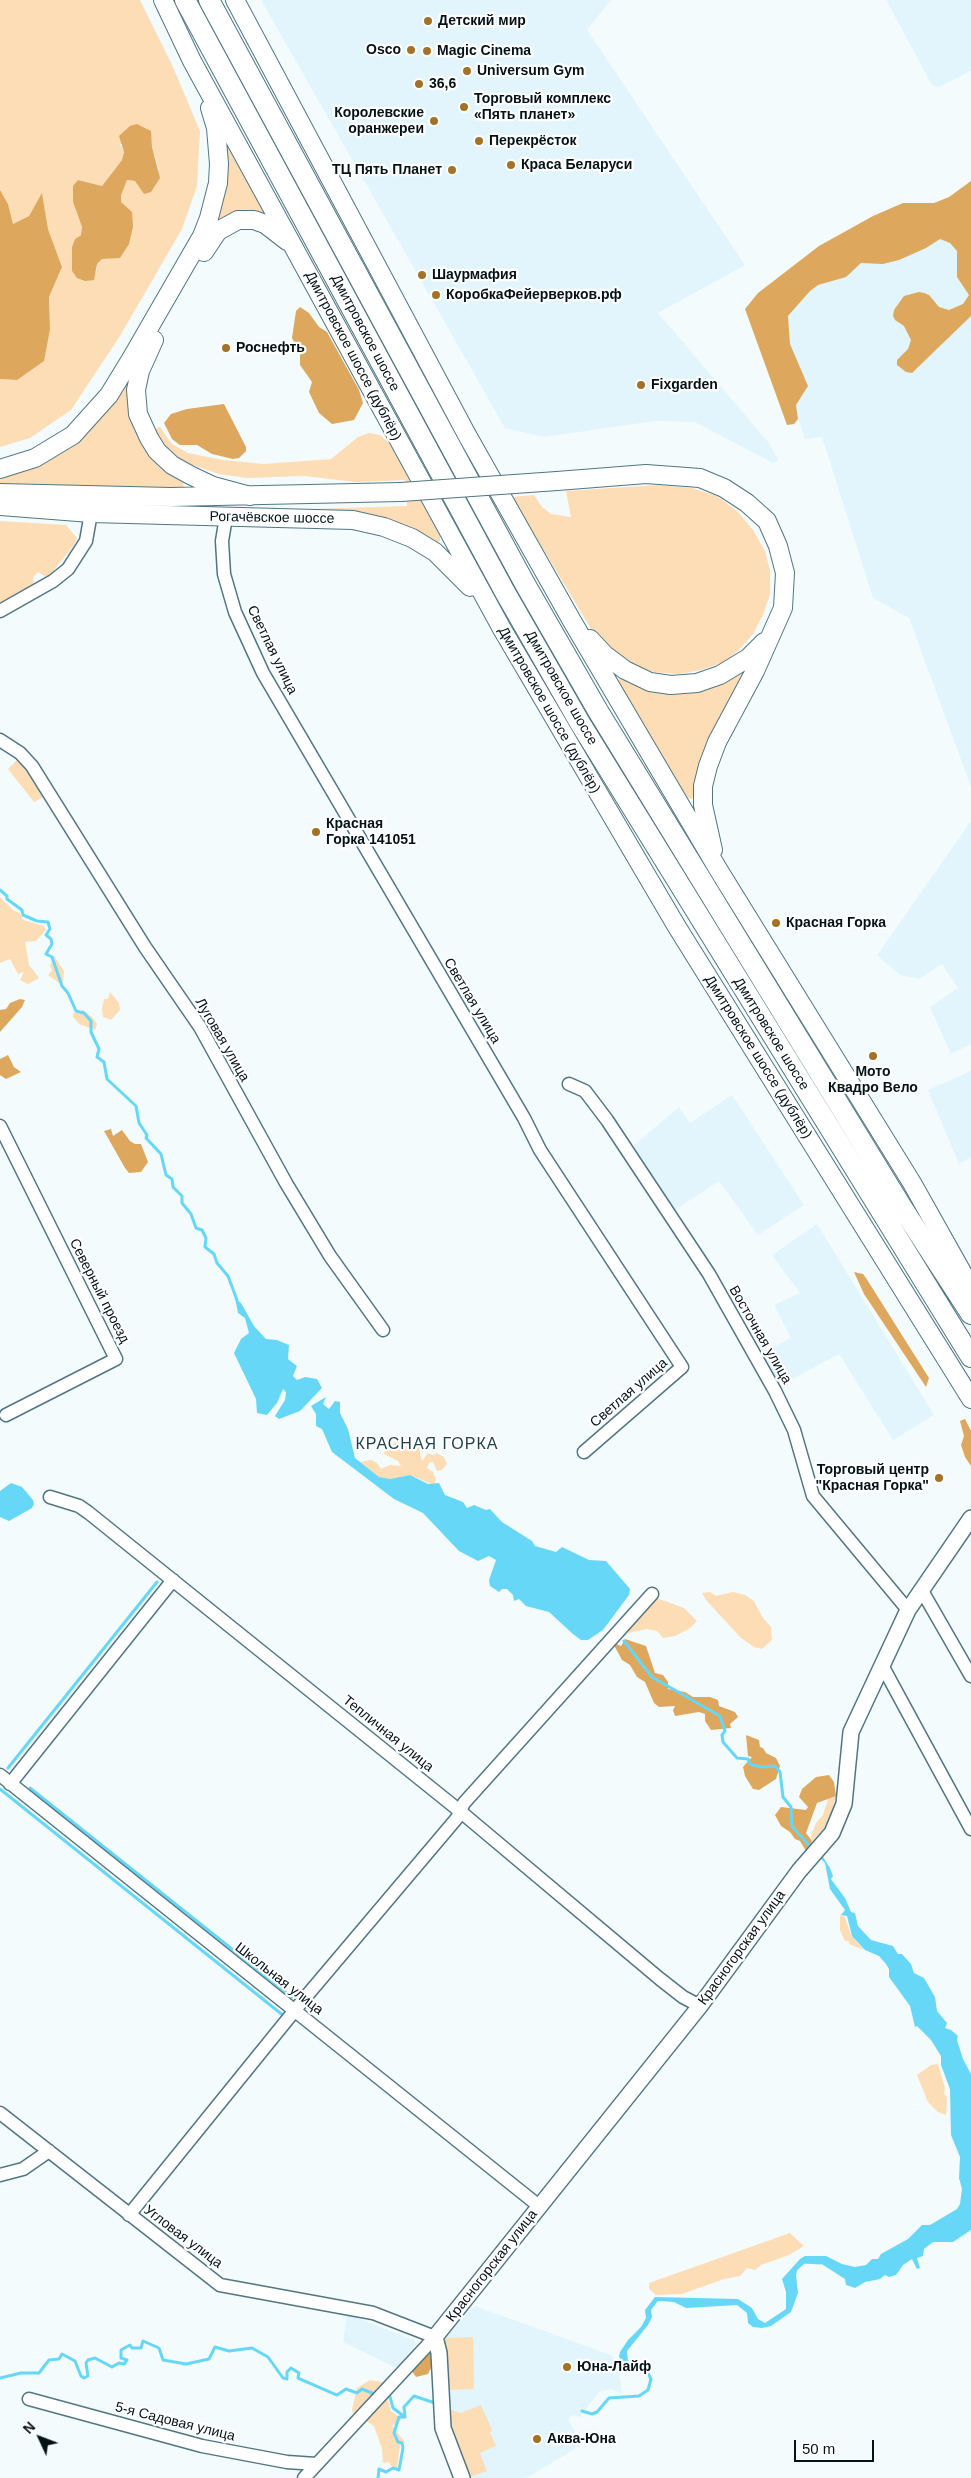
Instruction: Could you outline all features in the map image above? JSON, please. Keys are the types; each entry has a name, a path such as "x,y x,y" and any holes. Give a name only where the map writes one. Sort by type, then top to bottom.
{"highway":[{"name":"Дмитровское шоссе","path":"185,0 506,594 575,715 659,854 971,1356"},
{"name":"Дмитровское шоссе","path":"209,0 525,584 598,711 903,1209 971,1314"}],"main road":[{"name":"Дмитровское шоссе (дублёр)","path":"163,0 192,61 502,629 677,927 971,1399"},
{"path":"235,0 467,435 572,621 718,868 912,1183 971,1288"},
{"path":"0,469 36,458 55,448 73,435 89,419 113,388 202,236 218,184 220,164 216,128 192,61"},
{"path":"250,496 213,486 172,465 157,451 148,438 138,414 136,390 140,371 149,347 212,239 226,224 238,220 254,220 265,224 286,240 300,258"},
{"path":"0,493 171,497 401,492 558,482 646,474 700,478 724,488 747,502 767,522 778,546 785,573 783,608 755,671 717,742 703,786 703,805 718,868"},
{"name":"Рогачёвское шоссе","path":"0,506 91,513 353,520 384,527 412,538 435,552 458,572 502,629"},
{"path":"572,621 606,655 625,670 650,682 671,685 697,683 720,676 748,658 773,633"}],"street":[{"path":"0,611 53,581 68,569 86,541 91,513"},
{"name":"Светлая улица","path":"226,517 222,542 224,574 235,612 263,673 519,1110 540,1150 682,1367 584,1452"},
{"name":"Луговая улица","path":"0,740 20,753 32,766 145,947 200,1027 286,1183 330,1256 383,1330"},
{"name":"Восточная улица","path":"568,1084 585,1091 607,1120 709,1274 783,1406 794,1430 813,1496 908,1610"},
{"name":"Северный проезд","path":"0,1126 116,1358 6,1415"},
{"name":"Тепличная улица","path":"50,1497 79,1506 461,1812 660,1979 700,2006"},
{"name":"Красногорская улица","path":"435,2337 700,2006 839,1822 844,1804 851,1732 908,1610 920,1589 971,1520"},
{"path":"5,1780 173,1580"},
{"path":"920,1589 971,1676"},
{"path":"129,2215 295,2011 461,1812 464,1803 652,1594"},
{"path":"883,1667 971,1829"},
{"name":"Школьная улица","path":"5,1780 539,2206"},
{"name":"Угловая улица","path":"0,2113 220,2285 373,2313 435,2337"},
{"path":"0,2175 23,2169 49,2151"},
{"path":"304,2478 435,2337"},
{"path":"435,2337 439,2353 443,2428 462,2478"},
{"name":"5-я Садовая улица","path":"29,2399 202,2446 279,2460 316,2464"}],"shaded area":[{"path":"0,0 140,0 173,67 200,131 197,186 182,229 120,336 71,410 30,438 0,447 0,379 17,380 50,329 49,297 62,267 48,229 42,194 29,216 13,224 8,204 0,190","holes":["152,139 152,147 159,170 135,181 127,180 122,187 110,259 102,259 97,264 96,273 72,263 72,247 75,239 81,235 82,227 73,202 78,180 102,186 122,160 124,152 120,144"]},
{"path":"261,0 611,0 587,30 745,265 658,313 769,443 778,460 773,463 695,422 655,421 544,437 505,428"},
{"path":"886,0 971,0 971,71 939,87 932,85"},
{"path":"137,124 151,131 152,147 160,178 151,192 144,194 135,181 127,180 121,195 121,202 132,212 133,227 129,244 120,258 102,259 97,264 94,280 85,281 77,278 72,271 72,247 75,239 81,235 82,227 73,202 73,186 78,180 102,186 122,160 124,152 119,136 130,126"},
{"path":"224,144 229,144 266,213 264,215 215,220"},
{"path":"971,181 971,316 912,373 906,372 897,365 897,360 908,349 911,340 904,326 895,320 893,316 894,310 904,296 919,292 924,293 929,295 939,307 949,310 963,304 969,295 957,277 957,251 950,243 940,239 926,248 899,260 883,264 861,263 846,277 818,285 810,291 788,316 790,344 808,386 796,405 798,419 794,424 787,425 745,309 758,293 819,246 873,216 903,203 934,203 949,197"},
{"path":"0,190 8,204 13,224 29,216 42,193 48,229 62,267 49,297 50,329 44,361 17,380 0,379"},
{"path":"944,216 971,248 971,787 909,618 873,598 822,437 805,439 768,330 771,315 843,265"},
{"path":"300,307 309,313 319,327 327,332 359,390 363,403 354,420 332,424 319,413 309,392 312,382 300,365 300,353 292,338 296,311"},
{"path":"129,378 165,470 183,482 184,488 0,484 0,476 24,469"},
{"path":"224,404 246,447 246,451 239,458 233,459 212,454 197,445 180,445 172,439 164,423 171,414 187,409"},
{"path":"160,427 172,444 188,453 223,460 264,464 331,459 358,437 369,433 380,435 390,444 440,536 440,541 435,544 311,512 313,509 407,506 405,480 356,482 304,476 247,478 219,474 181,461 169,452 154,429"},
{"path":"658,485 692,488 717,496 738,512 753,530 765,551 770,570 770,594 763,615 753,634 738,651 722,663 701,670 679,674 654,672 634,665 612,650 591,629 512,497 534,495 542,507 551,514 571,517 566,491"},
{"path":"0,521 66,525 77,538 74,545 50,575 46,577 38,572 33,577 34,586 0,604"},
{"path":"740,671 744,674 704,750 696,775 694,796 691,799 687,798 619,679 621,676 648,686"},
{"path":"18,759 29,770 45,796 34,802 8,769"},
{"path":"971,821 971,1044 951,1054 930,1007 958,988 942,964 919,979 900,975 877,955"},
{"path":"0,897 14,911 20,913 23,920 44,926 46,930 36,941 25,942 29,965 39,978 28,984 20,980 24,972 18,974 10,959 0,963"},
{"path":"54,956 64,971 63,983 59,983 48,975 52,970 50,966"},
{"path":"110,992 119,1003 120,1010 111,1020 103,1017 102,1009 104,999 108,999"},
{"path":"20,999 25,1000 22,1007 0,1032 0,1010 6,1009 10,1003"},
{"path":"83,1010 97,1024 95,1030 79,1024 73,1017 73,1013"},
{"path":"8,1055 14,1067 21,1072 6,1079 0,1075 0,1059"},
{"path":"971,1071 971,1157 959,1164 928,1090"},
{"path":"732,1095 804,1205 758,1235 719,1181 675,1210 633,1146 679,1107 690,1123"},
{"path":"111,1129 113,1136 122,1130 130,1141 135,1144 141,1144 148,1162 141,1172 129,1173 125,1168 104,1131"},
{"path":"817,1224 934,1415 893,1440 839,1354 783,1384 774,1380 760,1354 791,1338 774,1305 800,1293 772,1255"},
{"path":"854,1272 863,1274 866,1278 929,1378 926,1387 864,1294"},
{"path":"965,1419 971,1431 971,1466 965,1457 961,1445 964,1436 960,1421"},
{"path":"397,1440 406,1440 412,1445 414,1452 418,1443 422,1461 428,1453 433,1455 437,1453 444,1457 447,1464 442,1470 437,1471 433,1462 429,1463 427,1468 433,1472 436,1479 434,1485 410,1475 390,1479 379,1477 360,1462 371,1460 377,1463 381,1469 390,1465 401,1466 398,1461 384,1454 386,1444 393,1444"},
{"path":"710,1592 716,1596 733,1592 745,1595 754,1601 763,1618 771,1627 772,1640 762,1649 754,1647 741,1638 706,1600 702,1593"},
{"path":"654,1597 684,1608 697,1621 689,1629 675,1636 663,1638 657,1631 647,1629 628,1633 627,1627"},
{"path":"625,1639 646,1646 655,1673 663,1675 668,1682 668,1689 685,1692 693,1697 710,1697 718,1700 719,1706 735,1712 738,1717 730,1724 731,1728 711,1730 705,1721 705,1714 699,1712 675,1716 673,1710 675,1706 659,1707 654,1703 645,1682 637,1677 630,1665 622,1660 615,1647 614,1643 621,1646"},
{"path":"746,1735 759,1740 760,1747 766,1753 776,1758 780,1766 776,1779 759,1790 753,1789 745,1776 743,1767 752,1757 748,1756"},
{"path":"829,1775 834,1782 836,1796 817,1803 806,1833 812,1841 808,1854 800,1841 795,1839 790,1832 781,1826 775,1815 781,1807 806,1810 808,1807 799,1797 802,1789 816,1777"},
{"path":"836,1796 830,1818 812,1841 811,1835 816,1823 823,1815 828,1799"},
{"path":"840,1915 845,1917 851,1935 864,1950 849,1944 849,1941 845,1941 840,1930"},
{"path":"938,2064 945,2088 944,2094 947,2097 946,2115 938,2112 928,2102 917,2075 931,2065"},
{"path":"790,2233 804,2246 789,2255 761,2265 755,2270 747,2268 740,2276 724,2279 682,2294 656,2295 649,2289 649,2283"},
{"path":"475,2306 611,2355 618,2362 622,2394 611,2389 599,2392 580,2417 573,2415 568,2419 582,2445 526,2478 471,2478 447,2417 443,2337"},
{"path":"347,2314 414,2340 416,2344 399,2366 394,2367 343,2342"},
{"path":"473,2337 474,2389 446,2390 445,2338"},
{"path":"433,2343 436,2358 428,2374 416,2377 410,2368"},
{"path":"370,2380 388,2383 355,2417 352,2410 357,2388"},
{"path":"386,2393 391,2411 402,2419 392,2426 405,2442 400,2445 397,2468 391,2466 389,2462 383,2463 382,2449 374,2426 363,2419"},
{"path":"481,2405 492,2430 490,2432 496,2446 480,2453 487,2471 470,2477 445,2408 461,2413"}],"water":[{"path":"235,1298 241,1303 254,1326 266,1339 277,1340 289,1345 288,1359 297,1366 293,1376 297,1380 305,1377 317,1379 322,1388 300,1411 279,1419 275,1416 285,1400 286,1392 283,1389 277,1403 267,1415 257,1413 256,1399 234,1353 241,1339 249,1333 245,1318 238,1313"},
{"path":"326,1397 323,1404 329,1409 335,1401 340,1402 340,1413 348,1429 355,1458 379,1477 390,1479 410,1475 428,1484 439,1483 445,1495 463,1502 467,1508 474,1505 486,1510 490,1509 502,1522 532,1541 535,1546 556,1552 562,1547 589,1560 606,1561 630,1589 629,1595 603,1630 588,1640 581,1640 549,1612 526,1606 519,1599 514,1601 513,1595 507,1589 502,1589 499,1592 490,1586 489,1580 496,1560 489,1556 478,1561 459,1551 423,1513 394,1499 332,1452 322,1429 316,1426 316,1414 311,1406"},
{"path":"11,1483 22,1487 34,1504 32,1508 9,1521 0,1517 0,1491"},
{"path":"817,1855 823,1857 830,1868 833,1876 831,1879 845,1898 851,1912 855,1913 858,1926 871,1940 893,1946 898,1954 902,1954 911,1964 914,1973 924,1978 935,1997 937,2011 947,2023 945,2028 958,2036 957,2040 963,2059 971,2074 971,2230 953,2242 933,2242 924,2249 923,2256 917,2258 920,2268 917,2269 912,2259 903,2265 896,2275 889,2277 885,2275 880,2279 865,2282 855,2288 846,2285 845,2279 820,2263 804,2262 798,2267 796,2275 798,2293 791,2312 771,2326 753,2327 748,2323 747,2313 737,2305 686,2308 674,2302 658,2301 651,2310 652,2317 648,2325 627,2351 628,2362 622,2361 619,2357 620,2352 628,2340 641,2327 646,2318 645,2310 655,2297 738,2299 752,2308 758,2319 765,2323 786,2309 786,2292 782,2279 800,2259 805,2256 826,2256 842,2264 855,2267 866,2265 872,2259 878,2259 881,2254 908,2239 922,2225 930,2225 957,2209 960,2204 962,2189 959,2178 960,2157 951,2135 950,2089 941,2065 941,2056 931,2040 917,2026 915,2027 910,2006 889,1977 889,1969 886,1964 879,1956 865,1950 852,1936 847,1916 841,1915 845,1910 830,1889 825,1863"}],"waterway":[{"path":"0,890 7,896 7,899 22,910 23,915 37,921 48,922 50,929 46,935 51,939 52,944 46,954 52,957 62,986 68,993 76,1011 84,1013 91,1021 91,1032 99,1049 97,1057 104,1062 107,1079 136,1106 139,1123 147,1135 146,1138 161,1154 166,1175 172,1179 173,1187 182,1196 182,1203 191,1214 196,1228 202,1230 206,1238 205,1247 214,1254 217,1263 228,1276 237,1300"},
{"path":"8,1768 157,1582"},
{"path":"624,1641 652,1677 720,1716 725,1731 722,1735 723,1742 737,1758 748,1759 750,1764 761,1767 775,1766 780,1772 783,1797 791,1807 792,1826 813,1850"},
{"path":"30,1788 292,1997"},
{"path":"0,1789 284,2016"},
{"path":"796,2269 804,2262 820,2263"},
{"path":"0,2378 21,2373 39,2373 49,2360 59,2359 62,2354 75,2361 81,2376 84,2378 88,2376 86,2363 88,2360 95,2358 112,2367 119,2363 124,2364 127,2360 121,2358 121,2350 130,2345 132,2348 141,2348 143,2341 159,2348 163,2360 186,2364 209,2359 215,2347 229,2351 252,2348 268,2357 283,2378 287,2379 287,2372 291,2368 299,2373 298,2378 337,2395 346,2389 357,2393 362,2389 377,2395"},
{"path":"582,2411 592,2414 597,2412 609,2398 639,2396 648,2390 651,2379 646,2369 625,2361"},
{"path":"389,2393 393,2408 405,2417 404,2407 414,2396 435,2403"},
{"path":"378,2478 379,2469 386,2472 393,2468 399,2470 403,2448 402,2443 398,2442 394,2433 399,2417 405,2417"}],"place":[{"name":"Детский мир","path":"428,21"},
{"name":"Osco","path":"411,50"},
{"name":"Magic Cinema","path":"427,51"},
{"name":"Universum Gym","path":"467,71"},
{"name":"36,6","path":"419,84"},
{"name":"Торговый комплекс «Пять планет»","path":"464,107"},
{"name":"Королевские оранжереи","path":"434,121"},
{"name":"Перекрёсток","path":"479,141"},
{"name":"Краса Беларуси","path":"511,165"},
{"name":"ТЦ Пять Планет","path":"452,170"},
{"name":"Шаурмафия","path":"422,275"},
{"name":"КоробкаФейерверков.рф","path":"436,295"},
{"name":"Роснефть","path":"226,348"},
{"name":"Fixgarden","path":"641,385"},
{"name":"Красная Горка 141051","path":"316,832"},
{"name":"Красная Горка","path":"776,923"},
{"name":"Мото Квадро Вело","path":"873,1056"},
{"name":"Торговый центр \"Красная Горка\"","path":"939,1478"},
{"name":"Юна-Лайф","path":"567,2367"},
{"name":"Аква-Юна","path":"537,2439"}],"district":[{"name":"КРАСНАЯ ГОРКА","path":"427,1445"}]}
